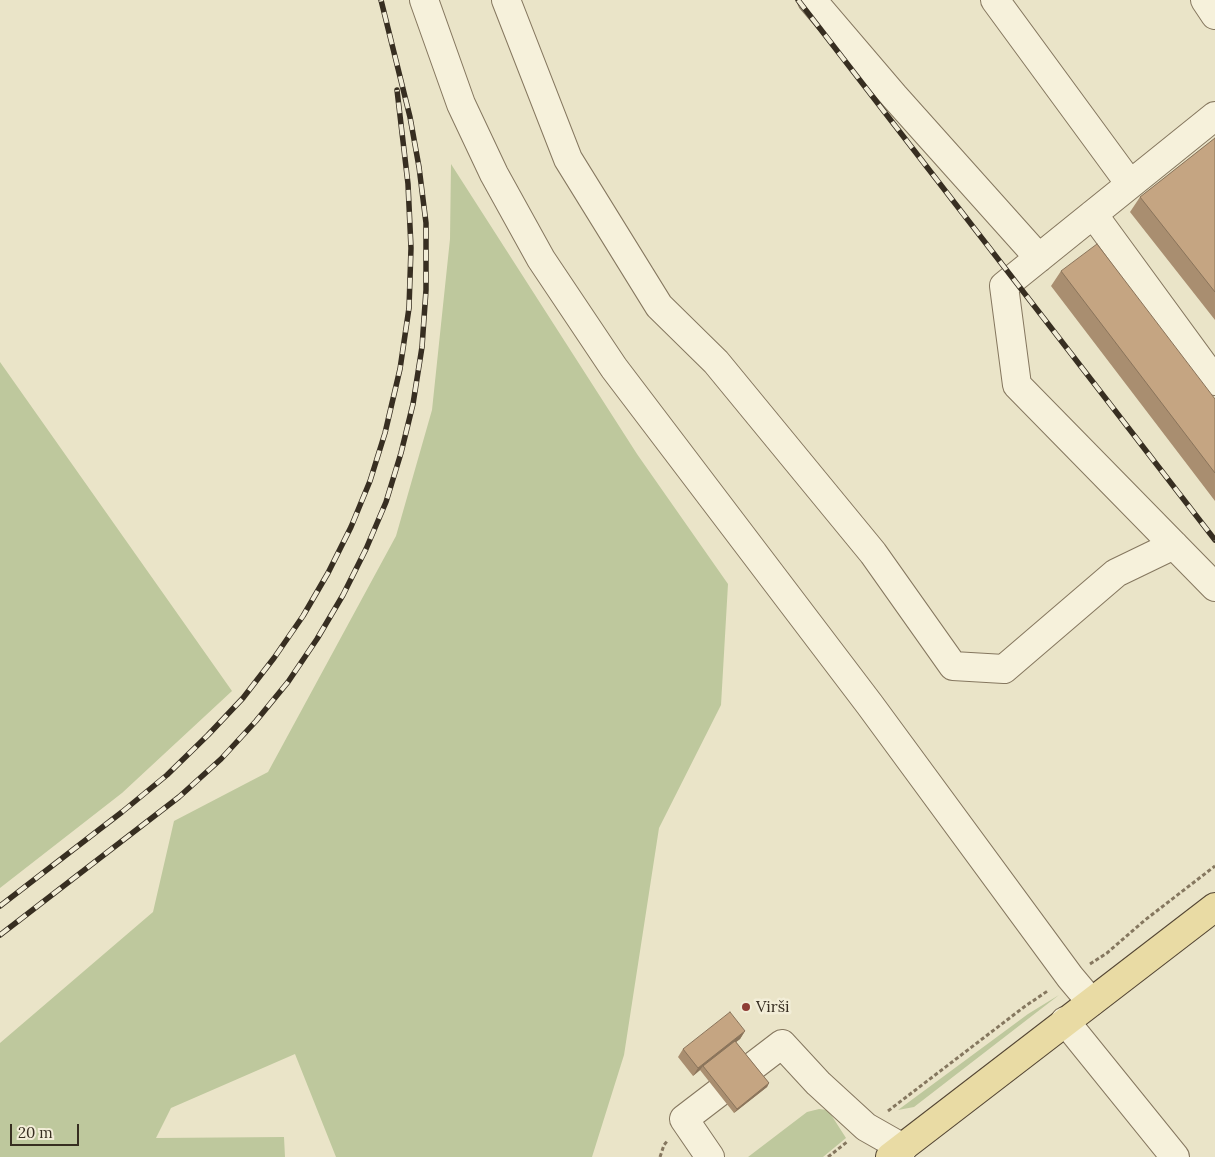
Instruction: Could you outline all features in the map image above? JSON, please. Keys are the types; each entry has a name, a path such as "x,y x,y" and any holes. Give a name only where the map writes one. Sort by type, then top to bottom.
{"main road":[{"path":"897,1152 1215,907"}],"street":[{"path":"424,0 461,104 494,174 541,259 614,368 870,705 1070,977 1091,1002"},
{"path":"506,0 568,160 660,306 716,362 873,553 953,666 1004,669 1116,573 1174,545"},
{"path":"812,0 894,96 1039,258"},
{"path":"995,0 1130,184"},
{"path":"1205,0 1215,15"},
{"path":"1215,116 1004,286 1017,385 1215,587"},
{"path":"1093,214 1215,382"},
{"path":"1066,1021 1175,1157"},
{"path":"710,1157 684,1119 782,1044 818,1083 866,1127 897,1152"}],"path":[{"path":"828,1157 1024,1007 1106,953 1215,866"}],"green space":[{"path":"451,164 637,454 728,584 721,705 659,828 624,1055 592,1157 336,1157 295,1054 171,1108 156,1138 284,1137 285,1157 0,1157 0,1043 153,912 174,821 268,772 396,536 432,410 450,239"},
{"path":"0,362 232,691 122,793 0,888"},
{"path":"1059,995 914,1107 898,1110 1028,1014"},
{"path":"819,1109 828,1110 846,1138 823,1157 748,1157 807,1112"}],"building":[{"path":"1215,138 1215,292 1140,197"},
{"path":"1097,244 1215,399 1215,473 1061,271"},
{"path":"730,1012 745,1031 698,1068 683,1049"},
{"path":"735,1041 769,1083 737,1109 703,1066"}],"railway":[{"path":"0,935 179,797 221,759 256,721 288,682 317,639 343,595 366,549 386,502 413,404 422,347 426,290 426,223 410,117 381,0"},
{"path":"798,0 1215,540"},
{"path":"0,906 167,775 243,698 303,616 328,573 351,527 370,481 385,433 400,369 409,308 411,248 408,184 397,90"}],"place":[{"name":"Virši","path":"746,1007"}]}
